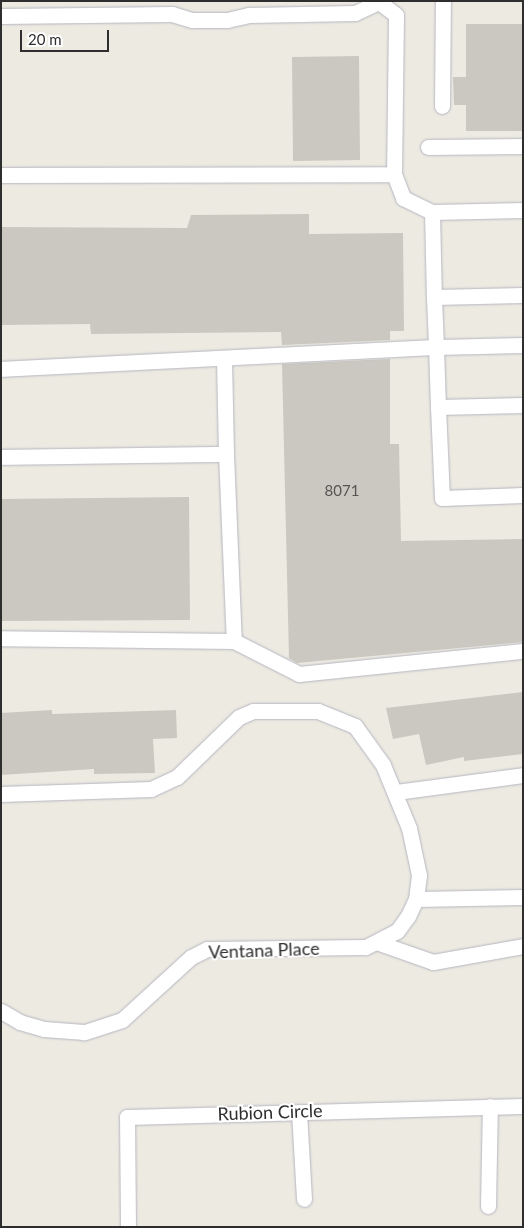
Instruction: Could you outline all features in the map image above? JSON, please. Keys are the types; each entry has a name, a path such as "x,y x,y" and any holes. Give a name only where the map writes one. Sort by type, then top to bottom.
{"lane":[{"path":"442,106 443,1"},
{"path":"1,16 172,14 192,20 226,20 249,15 355,13 379,2 396,15 394,174 404,198 432,212 523,210"},
{"path":"428,147 523,146"},
{"path":"1,175 394,174"},
{"path":"432,212 442,498 523,495"},
{"path":"434,297 523,295"},
{"path":"1,369 436,347 523,346"},
{"path":"224,359 234,641"},
{"path":"438,407 523,404"},
{"path":"1,457 226,454"},
{"path":"1,638 234,641 299,674 523,651"},
{"name":"Ventana Place","path":"1,794 151,789 177,777 230,724 253,711 318,711 336,715 364,735 396,792 409,828 419,875 416,899 397,930 379,942 365,947 207,949 191,957 122,1020 101,1029 44,1029 20,1022 1,1011"},
{"path":"396,792 523,775"},
{"path":"416,899 523,897"},
{"path":"379,942 433,962 523,946"},
{"path":"488,1206 490,1106"},
{"name":"Rubion Circle","path":"128,1227 127,1116 523,1106"},
{"path":"299,1112 304,1199"}],"building":[{"path":"466,24 523,24 523,131 466,131 466,105 454,105 453,77 466,77"},
{"path":"359,56 360,160 293,161 292,57"},
{"path":"309,214 309,234 403,233 404,331 390,331 390,340 282,345 281,332 91,334 90,324 1,325 1,227 187,228 191,215"},
{"path":"390,359 390,444 399,444 401,541 523,539 523,642 297,663 289,658 282,364"},
{"path":"189,497 190,620 1,621 1,499"},
{"path":"523,692 523,754 464,761 464,757 426,765 419,734 393,739 386,708"},
{"path":"52,710 52,714 176,710 177,738 153,739 155,773 94,774 94,769 1,775 1,713"}]}
